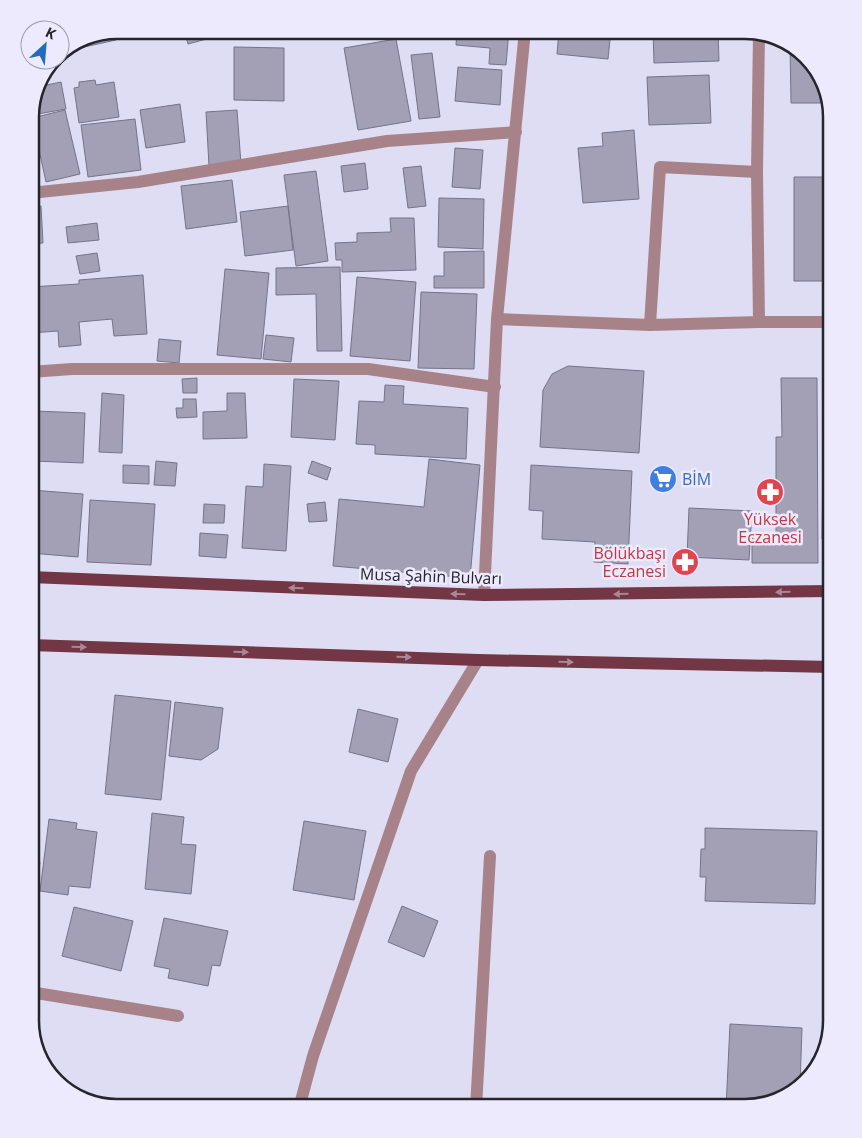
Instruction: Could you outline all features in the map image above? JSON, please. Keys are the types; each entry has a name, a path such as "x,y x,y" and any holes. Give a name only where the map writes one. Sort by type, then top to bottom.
{"main road":[{"name":"Musa Şahin Bulvarı","path":"39,577 484,595 823,591"},
{"path":"39,645 478,660 823,667"}],"street":[{"path":"484,595 497,319 524,39"},
{"path":"759,40 757,172 759,322"},
{"path":"39,193 138,182 387,141 516,132"},
{"path":"650,325 660,167 757,172"},
{"path":"497,319 650,325 823,322"},
{"path":"39,371 72,369 368,369 494,387"},
{"path":"301,1099 313,1056 411,771 478,660"},
{"path":"476,1099 490,856"},
{"path":"39,993 178,1016"}],"building":[{"path":"187,39 207,39 188,44"},
{"path":"396,39 411,121 358,130 344,48"},
{"path":"456,39 508,39 506,65 489,64 490,48 456,45"},
{"path":"558,39 610,39 608,59 557,54"},
{"path":"653,39 718,39 719,61 654,63"},
{"path":"102,40 116,40 83,47"},
{"path":"234,47 284,48 284,101 234,100"},
{"path":"432,53 440,117 419,119 411,55"},
{"path":"790,53 810,74 822,103 791,103"},
{"path":"458,67 502,70 500,105 455,101"},
{"path":"709,75 711,123 649,125 647,77"},
{"path":"95,80 96,85 114,82 119,117 79,123 74,88 79,87 79,82"},
{"path":"61,82 66,109 39,114 40,102 46,85"},
{"path":"180,104 185,142 146,148 140,110"},
{"path":"65,110 80,174 46,182 39,150 39,116"},
{"path":"237,110 241,164 209,166 206,112"},
{"path":"135,119 141,170 88,177 81,125"},
{"path":"634,130 639,199 583,203 578,148 603,146 602,133"},
{"path":"455,148 483,150 480,189 452,187"},
{"path":"365,163 368,189 344,192 341,166"},
{"path":"421,166 426,206 408,208 403,168"},
{"path":"316,171 328,261 296,266 284,175"},
{"path":"794,177 823,177 823,281 794,281"},
{"path":"232,180 237,222 186,229 181,186"},
{"path":"439,198 484,199 483,249 438,247"},
{"path":"39,206 41,206 43,243 39,243"},
{"path":"288,206 293,250 245,256 240,212"},
{"path":"390,218 414,218 416,270 342,272 342,260 336,260 335,243 357,242 357,233 391,232"},
{"path":"97,223 99,240 68,243 66,227"},
{"path":"484,251 484,288 434,288 434,276 444,276 444,252"},
{"path":"97,253 100,271 80,274 76,256"},
{"path":"340,267 342,351 317,351 316,294 276,295 276,268"},
{"path":"225,269 269,273 261,359 217,355"},
{"path":"143,275 147,334 114,336 112,319 79,322 81,345 59,347 58,331 39,332 39,286 79,284 79,280"},
{"path":"357,277 416,282 410,361 350,356"},
{"path":"421,292 477,294 474,369 418,368"},
{"path":"266,335 294,338 291,362 263,359"},
{"path":"159,339 181,341 179,363 157,361"},
{"path":"568,366 644,371 639,453 540,447 543,390 552,374"},
{"path":"197,378 197,393 183,393 182,379"},
{"path":"781,378 817,378 818,563 752,563 752,537 776,537 776,437 782,437"},
{"path":"294,379 339,381 335,440 291,437"},
{"path":"385,385 404,386 403,404 468,408 466,459 375,454 375,445 356,444 359,401 384,402"},
{"path":"102,393 124,395 122,453 99,452"},
{"path":"227,393 245,393 247,438 203,439 203,412 227,411"},
{"path":"183,399 196,399 197,417 177,418 176,408 183,408"},
{"path":"39,411 85,413 83,463 39,461"},
{"path":"823,454 823,539 822,539"},
{"path":"429,459 480,465 470,578 333,566 339,499 424,507"},
{"path":"156,461 177,463 175,486 154,485"},
{"path":"312,461 331,468 327,480 308,473"},
{"path":"264,464 291,466 286,551 242,548 246,486 263,487"},
{"path":"123,465 149,466 149,484 123,483"},
{"path":"531,465 632,471 628,564 594,562 595,542 542,539 543,511 529,510"},
{"path":"39,491 83,494 78,557 39,554"},
{"path":"90,500 155,504 151,565 87,562"},
{"path":"325,502 327,521 309,522 307,504"},
{"path":"204,504 225,505 224,523 203,523"},
{"path":"689,508 752,511 749,560 687,557"},
{"path":"200,533 228,535 226,558 199,556"},
{"path":"115,695 171,701 161,800 105,794"},
{"path":"175,702 223,708 218,749 201,760 169,756"},
{"path":"358,709 398,719 388,762 349,752"},
{"path":"152,813 184,817 181,844 196,845 191,894 145,889"},
{"path":"49,819 77,823 76,829 97,832 90,888 69,886 68,895 40,891"},
{"path":"304,821 366,831 354,900 293,890"},
{"path":"705,828 817,831 815,904 705,901 706,877 700,877 701,849 705,849"},
{"path":"402,906 438,921 424,957 388,942"},
{"path":"74,907 133,921 121,971 62,956"},
{"path":"164,918 228,931 220,966 212,965 208,986 168,978 170,969 154,966"},
{"path":"730,1024 802,1028 800,1076 788,1086 765,1097 726,1099"}],"place":[{"name":"BİM","path":"663,479"},
{"name":"Yüksek Eczanesi","path":"770,492"},
{"name":"Bölükbaşı Eczanesi","path":"685,562"}]}
